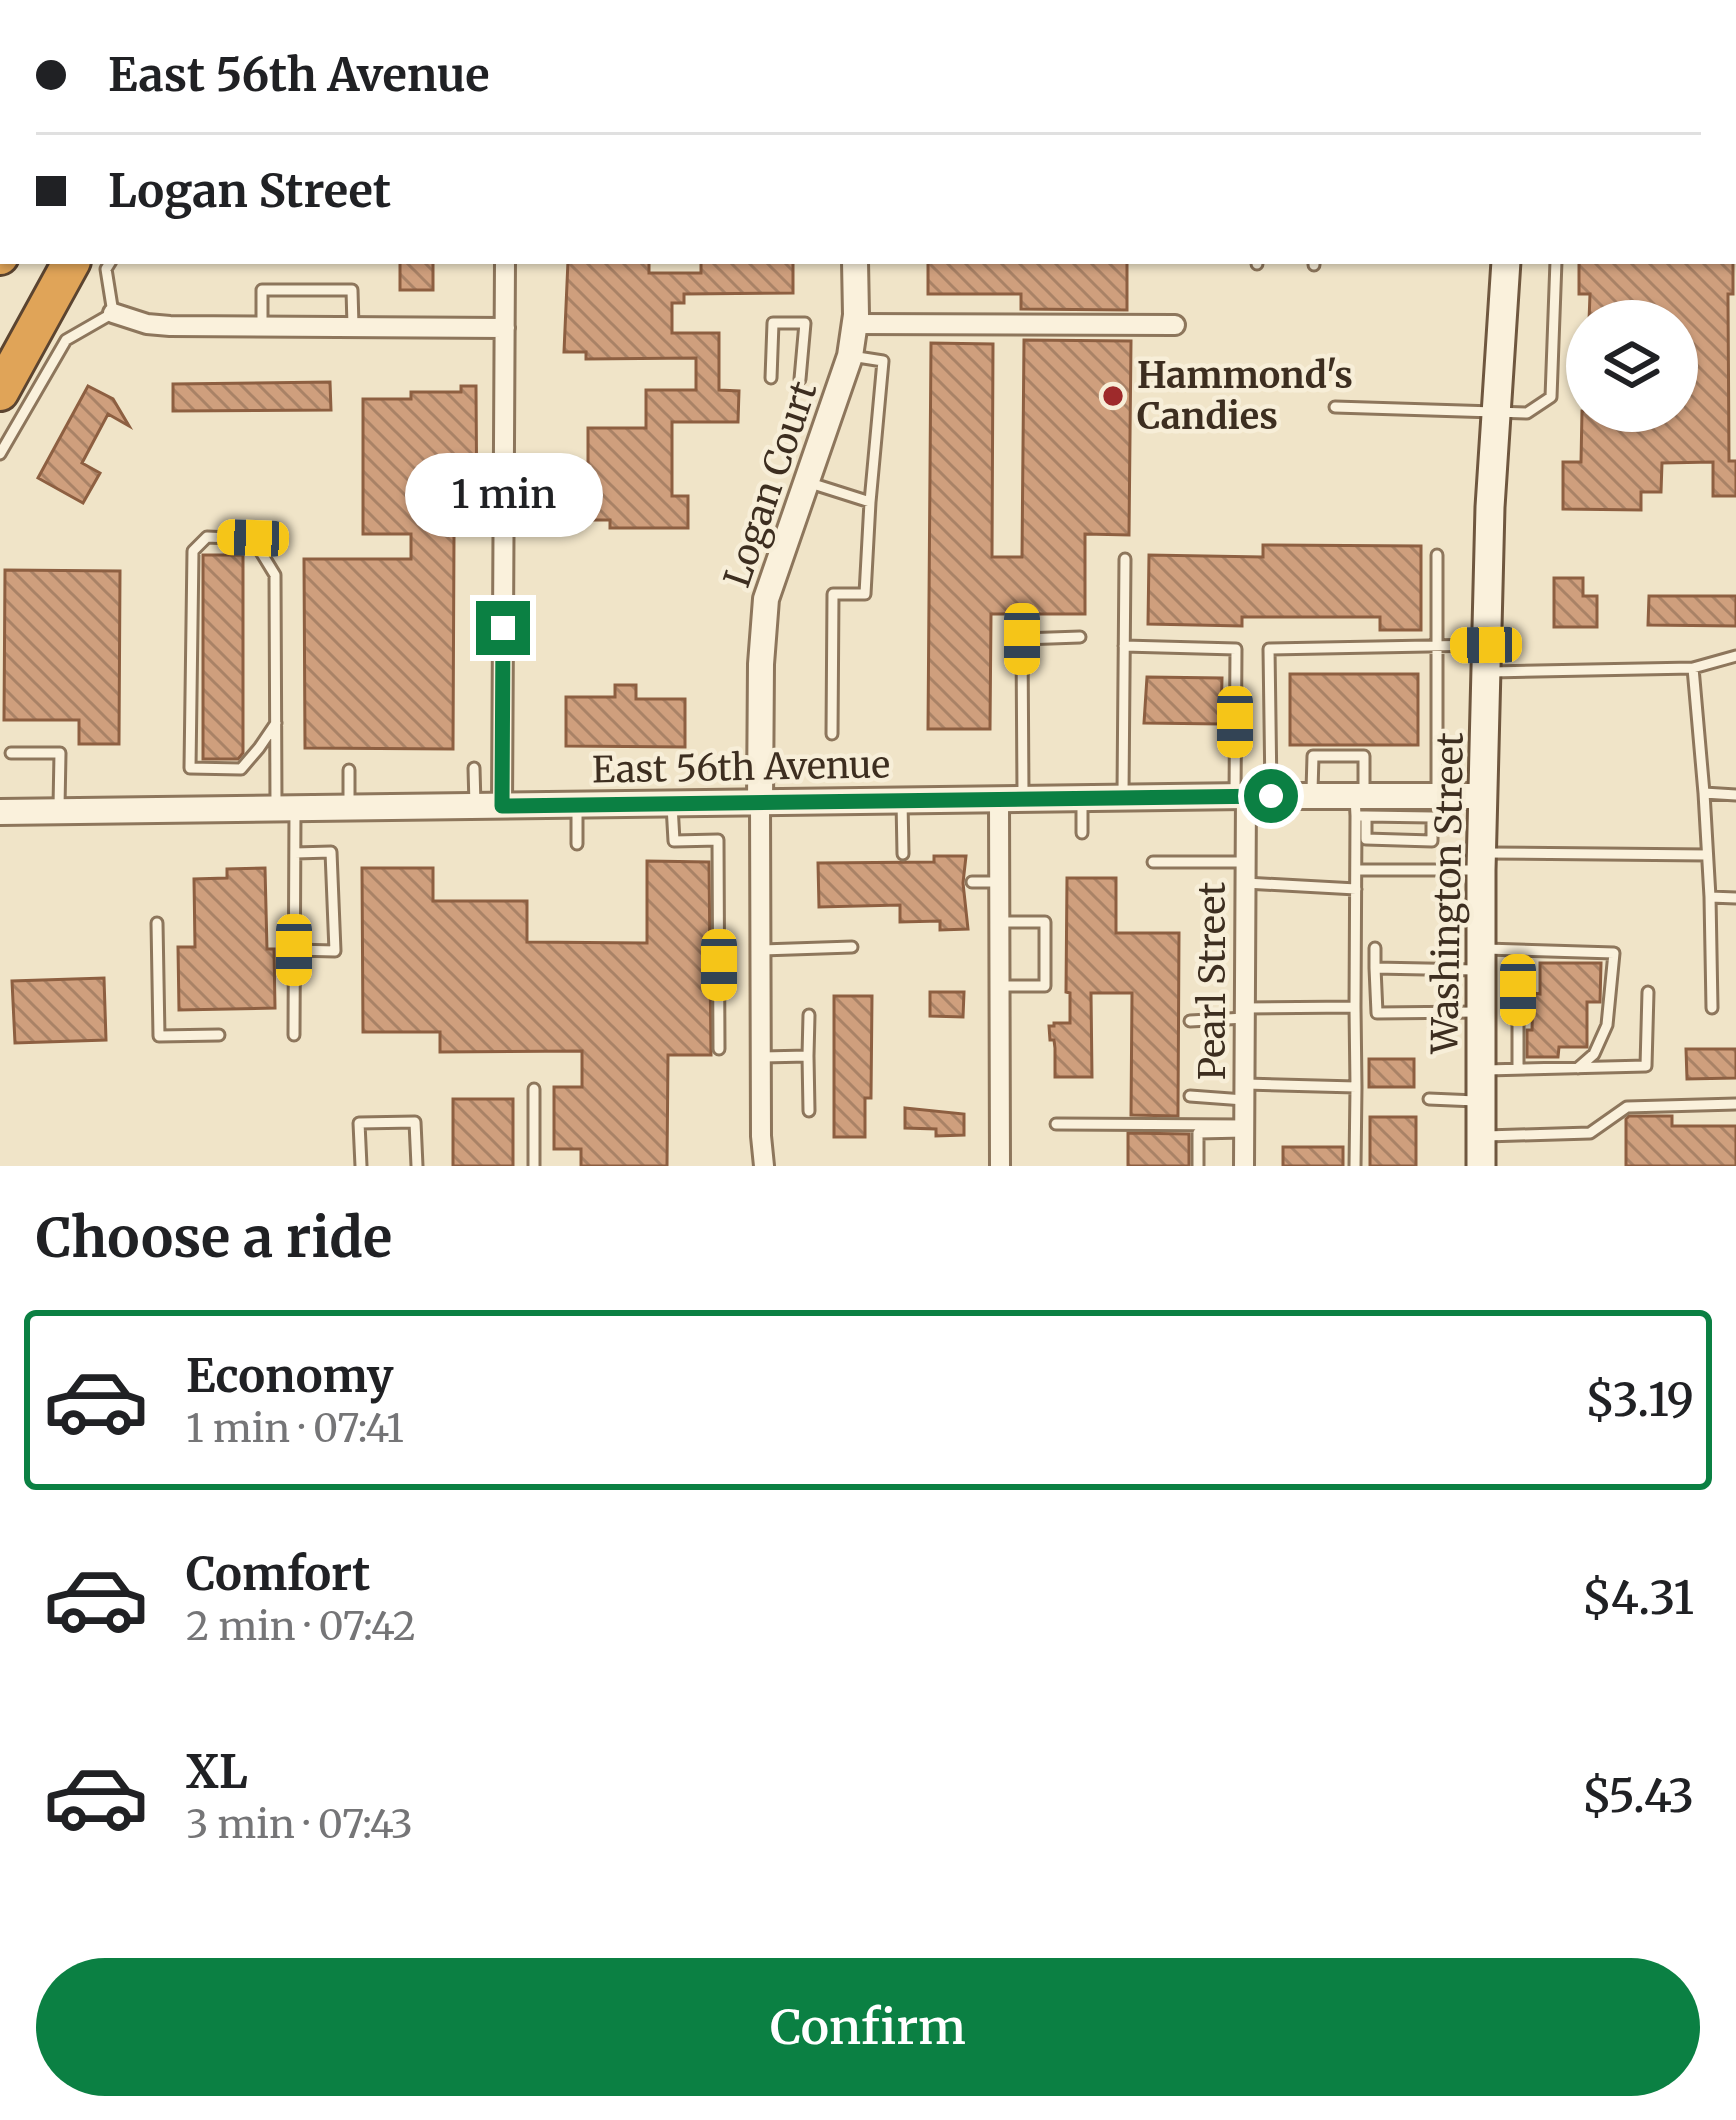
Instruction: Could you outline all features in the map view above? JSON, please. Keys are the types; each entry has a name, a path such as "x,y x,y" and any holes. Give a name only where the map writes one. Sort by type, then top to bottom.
{"highway":[{"path":"0,392 70,264"}],"main road":[{"name":"Washington Street","path":"1481,1166 1490,507 1506,264"}],"street":[{"path":"502,806 505,264"},
{"name":"Logan Court","path":"760,803 766,599 850,356 855,264"},
{"path":"112,313 154,325 505,328"},
{"path":"855,324 1175,325"},
{"name":"East 56th Avenue","path":"0,812 1251,796 1312,796 1360,806 1437,796 1484,796"},
{"name":"Pearl Street","path":"1244,1166 1246,862 1251,796"},
{"path":"1000,1166 999,882 1011,800"},
{"path":"760,803 764,1166"}],"lane":[{"path":"0,454 66,340 112,313 109,264"},
{"path":"1335,407 1527,412 1551,398 1556,264"},
{"path":"262,327 262,290 352,290 353,328"},
{"path":"771,378 773,323 805,322 800,379"},
{"path":"832,734 833,594 865,594 884,361 850,356"},
{"path":"807,482 870,502"},
{"path":"276,723 241,769 190,768 193,550 208,537 253,538 275,574 276,723 295,853 294,1035"},
{"path":"1437,555 1437,796"},
{"path":"1123,798 1125,559"},
{"path":"1011,800 1022,639 1080,637"},
{"path":"1124,646 1236,649 1251,796"},
{"path":"1251,796 1269,649 1435,646 1486,658 1694,668 1736,656"},
{"path":"1694,668 1710,897 1712,1008"},
{"path":"11,753 60,753 59,812"},
{"path":"1312,796 1312,756 1364,756 1356,870 1355,1166"},
{"path":"474,768 475,807"},
{"path":"349,770 350,808"},
{"path":"1704,793 1736,795"},
{"path":"1082,799 1082,832"},
{"path":"902,801 903,854"},
{"path":"672,805 674,841 718,839 719,1049"},
{"path":"577,806 577,844"},
{"path":"1360,806 1432,817 1432,841 1366,839 1360,806"},
{"path":"294,950 334,951 331,852 295,853"},
{"path":"1356,870 1707,855"},
{"path":"1153,862 1246,862"},
{"path":"972,882 999,882"},
{"path":"1246,883 1356,889"},
{"path":"1710,897 1736,898"},
{"path":"999,922 1045,922 1045,986 999,986"},
{"path":"158,923 159,1036 218,1035"},
{"path":"760,950 852,947"},
{"path":"1375,948 1377,1012 1481,1012"},
{"path":"1517,1069 1518,950"},
{"path":"1375,968 1481,959 1518,950 1614,953 1607,1025 1594,1054 1578,1068"},
{"path":"1481,1070 1646,1066 1648,992"},
{"path":"1190,1021 1355,1007"},
{"path":"809,1015 809,1111"},
{"path":"760,1057 808,1055"},
{"path":"1190,1096 1356,1088"},
{"path":"534,1089 534,1166"},
{"path":"1429,1099 1481,1101"},
{"path":"1481,1136 1590,1133 1627,1107 1736,1104"},
{"path":"361,1166 359,1123 416,1122 417,1166"},
{"path":"1056,1124 1244,1128"},
{"path":"1198,1166 1198,1133 1244,1128"}],"building":[{"path":"400,264 433,264 433,290 400,290"},
{"path":"568,264 649,264 649,273 701,273 701,264 793,264 793,293 684,294 684,303 672,303 672,333 719,333 719,390 739,391 738,422 672,422 672,496 688,496 688,528 610,528 610,520 566,520 566,472 588,472 588,428 646,428 646,390 696,390 696,358 586,359 586,352 564,352"},
{"path":"928,264 1127,264 1127,310 1021,309 1021,294 928,294"},
{"path":"1579,264 1733,264 1733,294 1728,294 1729,461 1736,461 1736,496 1713,496 1713,462 1662,463 1661,492 1641,492 1641,510 1563,509 1563,462 1581,462 1582,432 1698,432 1698,300 1590,300 1590,294 1579,294"},
{"path":"1024,340 1131,341 1129,535 1085,534 1085,614 991,614 990,729 928,729 931,343 993,344 992,557 1022,557"},
{"path":"330,382 331,410 173,411 173,384"},
{"path":"88,386 113,399 129,426 108,414 82,463 100,473 83,503 38,478"},
{"path":"461,386 476,386 477,535 454,535 453,749 305,748 304,559 411,559 411,534 363,534 363,399 411,399 411,392 461,392"},
{"path":"1263,545 1421,546 1421,630 1380,630 1380,617 1242,617 1242,626 1148,624 1149,555 1263,557"},
{"path":"203,555 243,555 243,753 238,759 203,759"},
{"path":"5,570 120,571 119,744 79,744 79,720 4,720"},
{"path":"1554,578 1583,578 1583,596 1597,596 1597,627 1554,627"},
{"path":"1649,596 1736,596 1736,626 1648,625"},
{"path":"1290,674 1418,674 1418,745 1290,745"},
{"path":"1147,677 1222,678 1221,724 1144,723"},
{"path":"615,685 636,685 636,699 685,699 685,747 566,746 566,697 615,697"},
{"path":"934,856 966,856 963,883 968,929 940,930 940,921 900,922 900,905 819,907 818,863 934,862"},
{"path":"647,861 709,862 711,1055 668,1055 667,1166 581,1166 581,1149 554,1149 554,1087 582,1087 582,1051 440,1052 440,1032 363,1032 362,868 433,868 433,901 527,901 527,942 647,943"},
{"path":"265,868 267,949 274,949 275,1008 179,1010 178,947 195,947 194,879 227,878 227,869"},
{"path":"1067,878 1116,878 1116,933 1179,933 1178,1116 1131,1115 1132,993 1091,993 1092,1077 1055,1077 1049,1026 1070,1023"},
{"path":"1540,963 1601,963 1600,1002 1587,1002 1587,1047 1559,1047 1558,1057 1527,1057 1533,993 1540,994"},
{"path":"104,978 106,1040 15,1043 12,981"},
{"path":"930,992 964,992 963,1017 930,1016"},
{"path":"834,996 872,996 871,1098 865,1098 865,1137 834,1137"},
{"path":"1686,1049 1736,1049 1736,1078 1687,1079"},
{"path":"1369,1059 1414,1059 1414,1087 1369,1087"},
{"path":"453,1099 513,1099 513,1166 453,1166"},
{"path":"905,1108 964,1114 964,1135 936,1136 936,1129 905,1128"},
{"path":"1629,1116 1672,1116 1672,1126 1736,1126 1736,1166 1626,1166"},
{"path":"1370,1117 1416,1117 1416,1166 1370,1166"},
{"path":"1128,1133 1189,1134 1189,1166 1128,1166"},
{"path":"1283,1147 1343,1147 1343,1166 1283,1166"}],"place":[{"name":"Hammond's Candies","path":"1113,396"}],"route":[{"path":"503,628 502,806 1271,796"}]}
